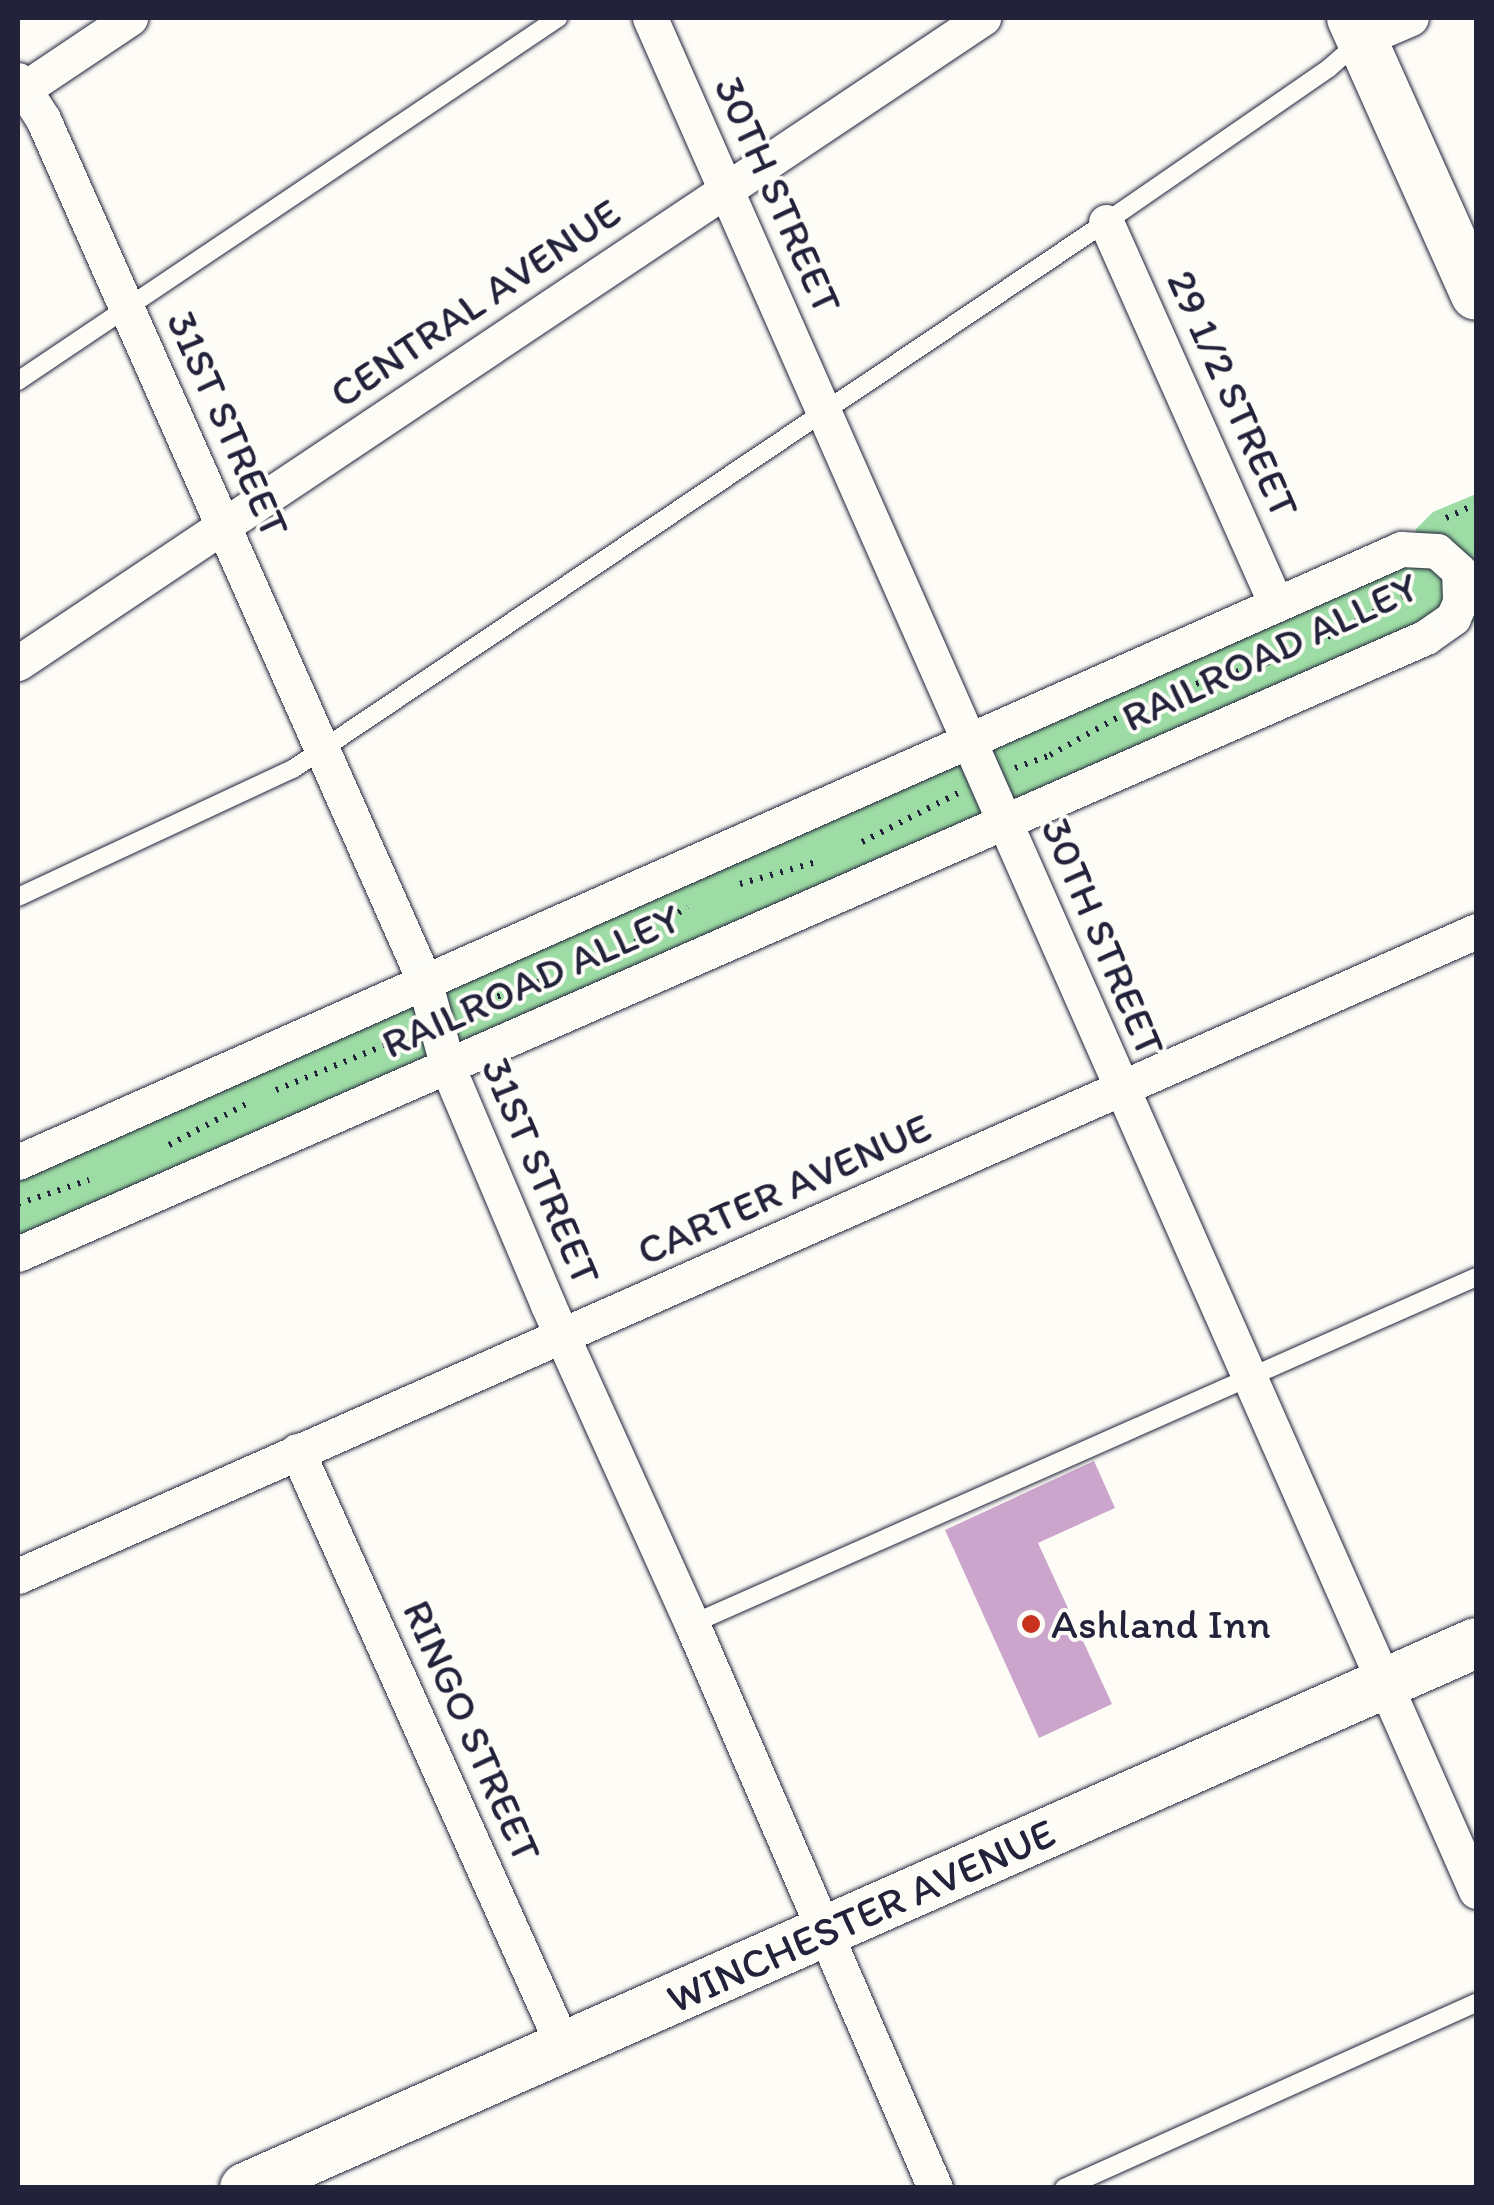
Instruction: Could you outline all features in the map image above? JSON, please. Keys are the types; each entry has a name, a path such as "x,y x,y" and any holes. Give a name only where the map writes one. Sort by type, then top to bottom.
{"main road":[{"path":"1357,28 1464,231 1476,295"},
{"name":"WINCHESTER AVENUE","path":"246,2188 1476,1642"}],"street":[{"path":"19,87 130,18"},
{"name":"30TH STREET","path":"650,18 1476,1892"},
{"name":"CENTRAL AVENUE","path":"18,663 983,18"},
{"path":"1357,28 1411,18"},
{"name":"31ST STREET","path":"19,87 43,119 424,980 448,1068 562,1338 692,1624 935,2188"},
{"name":"29 1/2 STREET","path":"1106,222 1276,604"},
{"name":"RAILROAD ALLEY","path":"18,1162 1402,549 1421,546 1450,560 1462,585 1453,618 1442,629 18,1254"},
{"name":"CARTER AVENUE","path":"18,1576 1476,931"},
{"name":"RINGO STREET","path":"298,1451 564,2048"}],"lane":[{"path":"18,381 558,18"},
{"path":"18,896 293,769 1329,68 1357,28"},
{"path":"692,1624 1476,1277"},
{"path":"1064,2188 1476,2003"}],"path":[{"path":"1308,647 1405,595"},
{"path":"1178,689 1286,656"},
{"path":"1003,773 1050,755 1124,714"},
{"path":"851,848 972,786"},
{"path":"736,886 837,855"},
{"path":"626,947 694,903"},
{"path":"463,1009 566,973"},
{"path":"262,1095 330,1072 422,1029"},
{"path":"159,1151 250,1102"},
{"path":"18,1204 101,1176"}],"green space":[{"path":"1476,494 1476,621 18,1240 18,1179 1407,563 1416,529 1433,512"}],"building":[{"name":"Ashland Inn","path":"1094,1461 1115,1508 1038,1543 1112,1704 1039,1738 945,1530"}],"place":[{"name":"Ashland Inn","path":"1031,1624"}]}
